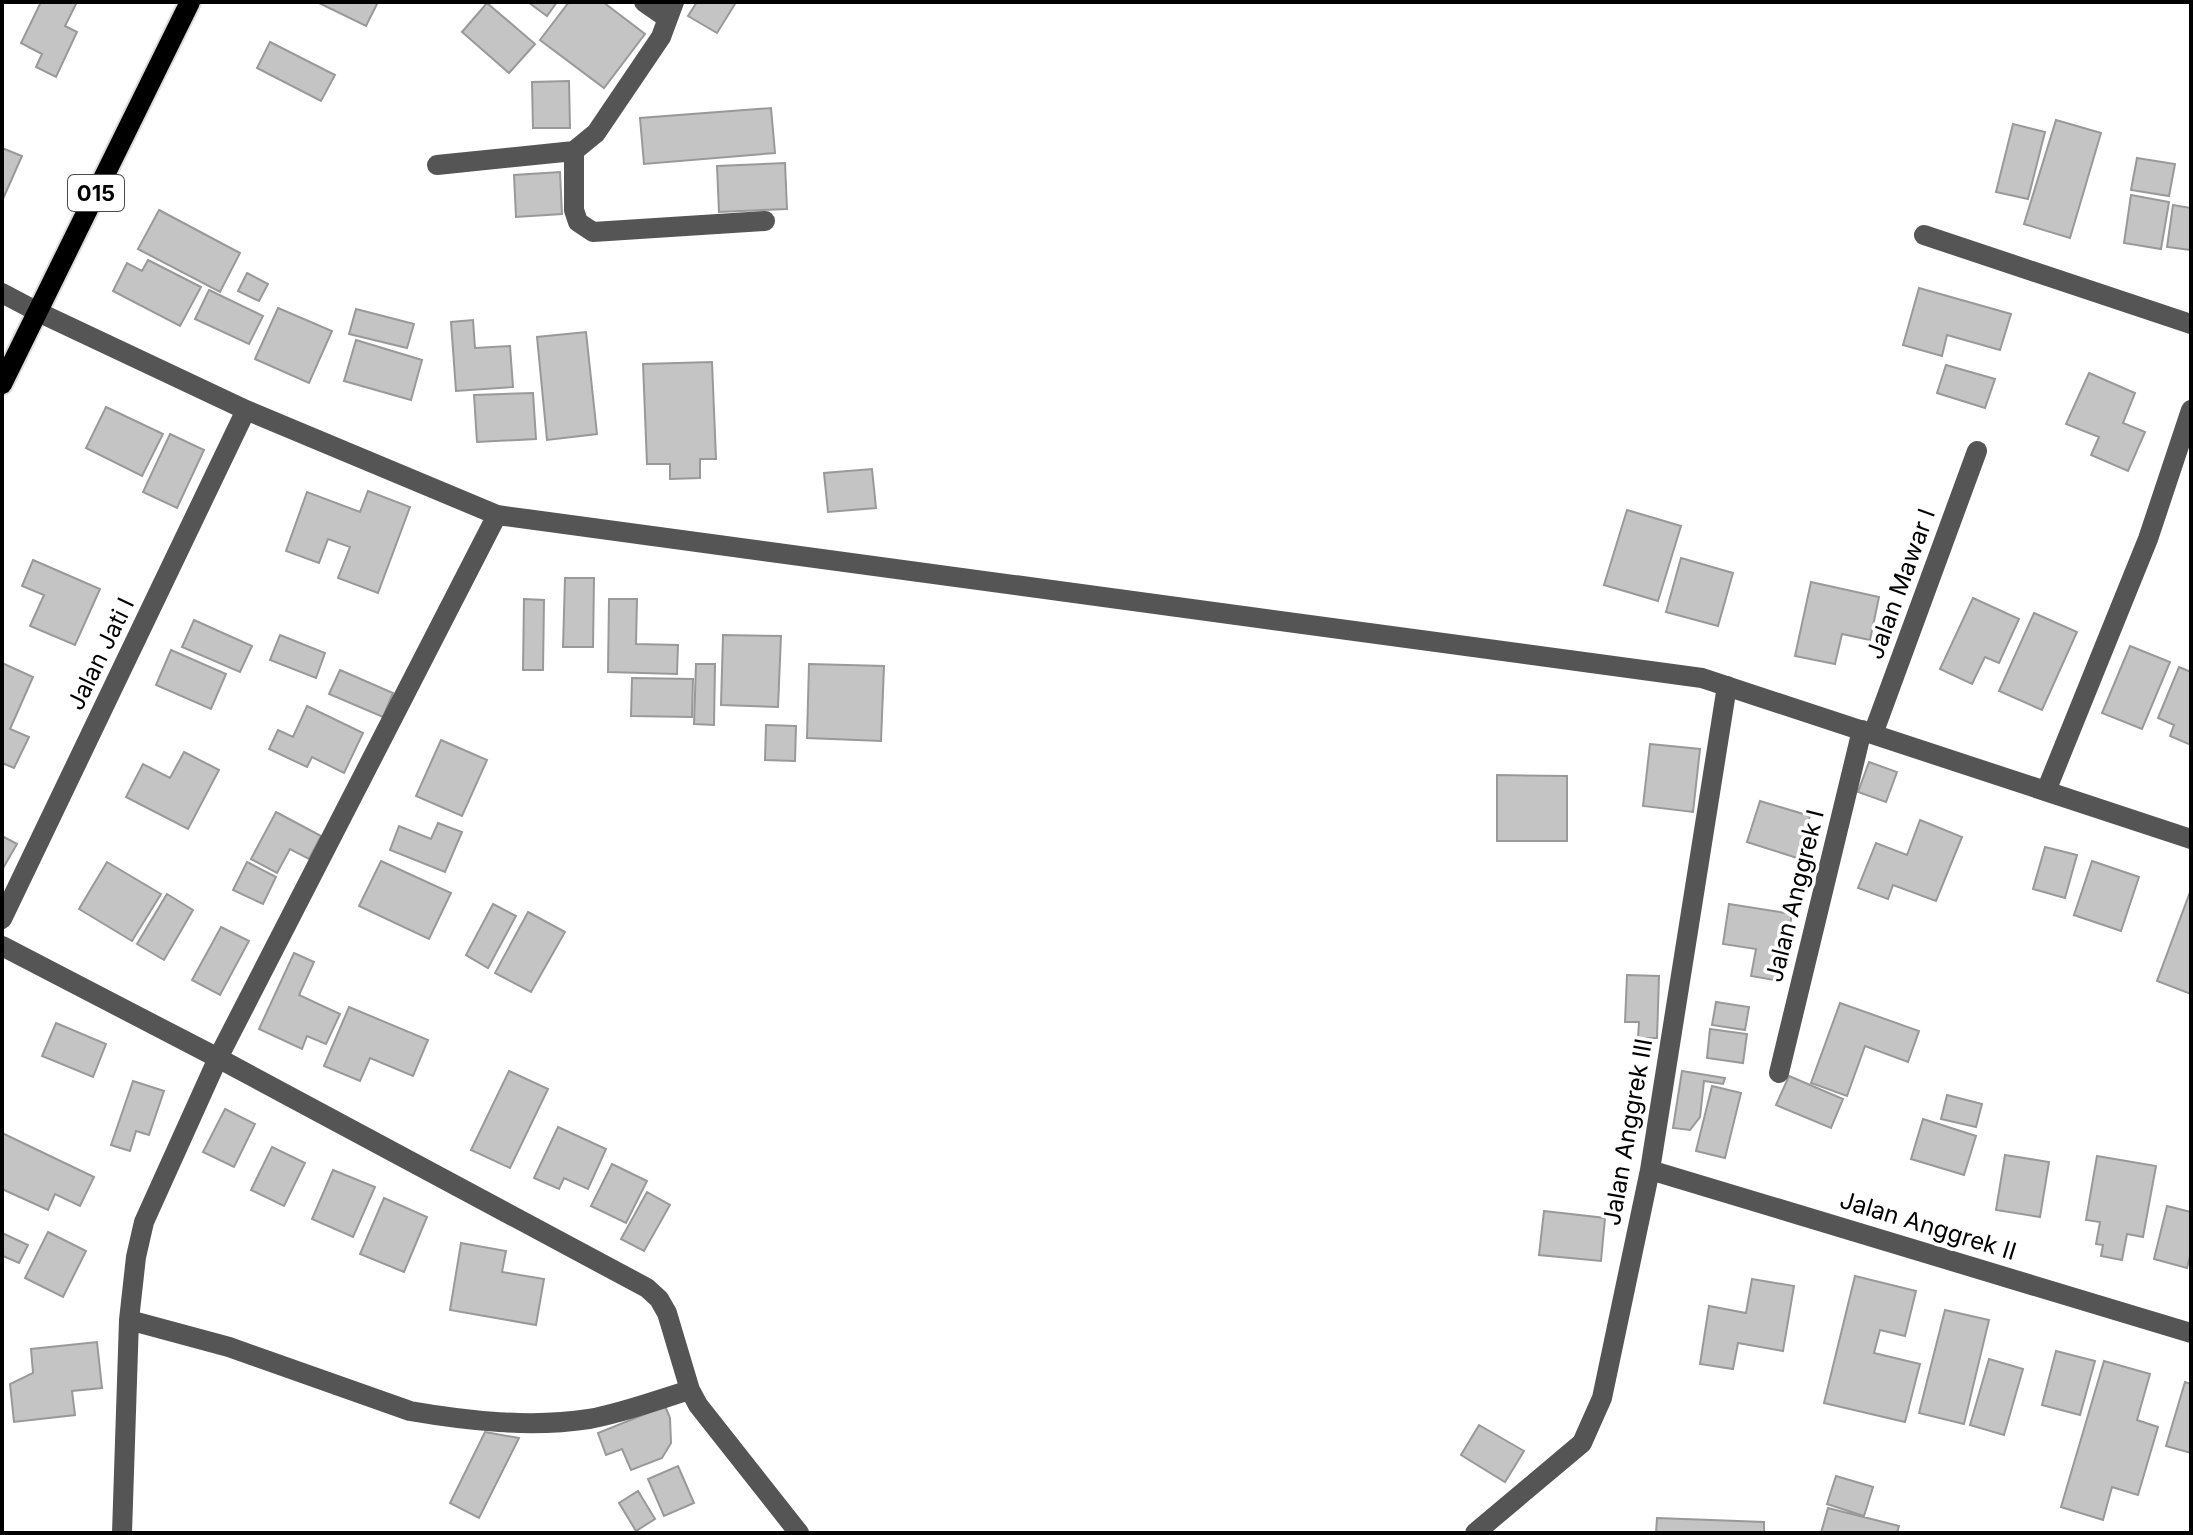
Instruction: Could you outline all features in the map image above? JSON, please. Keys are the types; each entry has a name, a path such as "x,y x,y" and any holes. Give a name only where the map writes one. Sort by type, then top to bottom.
{"main road":[{"name":"015","path":"2,384 190,2"}],"street":[{"path":"437,165 574,151 596,133 661,37 671,10 644,2"},
{"path":"574,151 574,210 578,222 593,232 765,221"},
{"path":"1924,235 2191,324"},
{"path":"2,293 246,410 497,515 1702,678 2191,839"},
{"name":"Jalan Jati I","path":"2,919 246,410"},
{"path":"2046,791 2148,539 2191,410"},
{"name":"Jalan Mawar I","path":"1868,732 1977,451"},
{"path":"122,1533 129,1320 136,1257 144,1222 218,1058 497,515"},
{"name":"Jalan Anggrek III","path":"1475,1533 1582,1443 1602,1398 1650,1170 1727,686"},
{"name":"Jalan Anggrek I","path":"1779,1073 1868,732"},
{"path":"2,946 647,1288 659,1299 667,1313 690,1390 698,1405 799,1533"},
{"name":"Jalan Anggrek II","path":"1650,1170 2191,1333"},
{"path":"129,1320 229,1347 410,1411 476,1420 550,1423 591,1419 690,1390"}],"building":[{"path":"41,2 77,2 65,26 77,32 56,77 36,67 42,54 21,43"},
{"path":"317,2 378,2 366,26"},
{"path":"528,2 557,2 547,16"},
{"path":"569,2 603,2 645,34 604,88 540,40"},
{"path":"697,2 735,4 717,33 688,16"},
{"path":"487,3 535,44 509,73 462,32"},
{"path":"270,42 335,75 321,101 257,68"},
{"path":"569,81 570,128 533,128 532,82"},
{"path":"771,108 775,153 644,164 640,118"},
{"path":"2056,120 2101,133 2070,238 2024,224"},
{"path":"2013,124 2045,132 2028,199 1996,192"},
{"path":"2,148 22,156 2,201"},
{"path":"2137,158 2175,164 2169,196 2131,190"},
{"path":"785,163 787,209 719,212 717,166"},
{"path":"560,172 562,214 516,217 514,175"},
{"path":"2131,195 2169,202 2161,249 2124,243"},
{"path":"2173,205 2191,208 2191,250 2167,247"},
{"path":"159,210 240,253 220,292 138,249"},
{"path":"148,260 201,287 180,326 113,291 127,263 142,271"},
{"path":"247,273 268,284 259,301 238,291"},
{"path":"1919,288 2011,314 2000,350 1947,335 1942,356 1903,345"},
{"path":"209,290 263,316 249,344 195,319"},
{"path":"278,308 332,331 309,383 255,359"},
{"path":"356,309 414,324 407,348 349,334"},
{"path":"473,320 475,348 510,346 513,387 456,391 451,322"},
{"path":"586,332 597,434 547,440 537,337"},
{"path":"356,340 422,360 411,400 344,381"},
{"path":"712,362 716,459 700,459 700,478 670,479 670,464 647,464 643,364"},
{"path":"1946,365 1995,379 1985,408 1937,393"},
{"path":"2089,373 2135,393 2123,423 2145,432 2128,471 2091,455 2099,437 2066,424"},
{"path":"533,393 536,439 477,442 474,395"},
{"path":"106,407 163,434 142,476 86,448"},
{"path":"170,434 204,450 177,508 143,492"},
{"path":"872,469 876,508 828,512 824,473"},
{"path":"368,491 410,507 378,593 338,578 350,547 328,539 319,563 286,551 307,492 360,512"},
{"path":"1627,510 1681,526 1658,601 1604,585"},
{"path":"1681,558 1733,573 1718,626 1666,612"},
{"path":"33,560 100,589 75,645 30,626 44,595 22,586"},
{"path":"565,578 594,578 593,647 563,647"},
{"path":"1811,582 1879,597 1870,640 1842,634 1835,664 1795,656"},
{"path":"1973,598 2019,619 1999,663 1985,657 1972,684 1940,669"},
{"path":"524,599 544,600 543,670 523,670"},
{"path":"609,599 637,599 636,644 678,645 677,674 608,672"},
{"path":"2034,613 2077,632 2042,710 1999,691"},
{"path":"194,620 252,646 240,672 182,647"},
{"path":"280,635 325,653 316,678 270,660"},
{"path":"723,635 781,636 778,707 721,705"},
{"path":"2130,646 2170,662 2142,729 2102,713"},
{"path":"171,650 226,674 211,709 156,685"},
{"path":"2,663 33,677 10,729 29,737 14,768 2,763"},
{"path":"696,664 715,664 714,725 694,724"},
{"path":"809,664 884,666 881,741 807,738"},
{"path":"2179,667 2191,672 2191,745 2170,736 2174,725 2158,718"},
{"path":"340,670 393,693 383,717 329,694"},
{"path":"632,678 693,679 692,717 631,716"},
{"path":"307,706 363,733 344,773 312,757 307,767 269,749 278,730 293,737"},
{"path":"766,725 796,726 795,761 765,760"},
{"path":"441,740 487,760 462,816 416,796"},
{"path":"1650,744 1700,749 1693,812 1643,806"},
{"path":"184,752 219,770 188,829 126,797 143,764 170,778"},
{"path":"1869,762 1897,772 1886,802 1858,792"},
{"path":"1497,775 1567,776 1567,841 1497,841"},
{"path":"1760,801 1810,816 1797,858 1747,842"},
{"path":"276,812 321,836 309,859 290,849 277,873 251,859"},
{"path":"1920,820 1962,837 1936,901 1893,885 1888,899 1858,888 1876,843 1907,855"},
{"path":"438,823 462,832 445,872 390,850 399,826 431,839"},
{"path":"2,836 17,844 2,870"},
{"path":"2045,847 2077,855 2065,898 2033,889"},
{"path":"381,861 451,893 429,939 359,906"},
{"path":"2092,861 2139,877 2121,931 2074,915"},
{"path":"107,862 161,894 132,941 79,909"},
{"path":"247,862 276,877 263,904 233,890"},
{"path":"2191,893 2191,994 2157,981"},
{"path":"167,894 193,910 164,960 137,944"},
{"path":"493,904 516,916 488,968 466,955"},
{"path":"1729,904 1792,914 1780,981 1751,976 1756,949 1723,944"},
{"path":"528,912 565,932 531,992 495,973"},
{"path":"221,927 249,941 220,995 192,980"},
{"path":"294,953 314,962 299,995 340,1014 326,1044 307,1036 302,1049 259,1029"},
{"path":"1627,975 1659,976 1657,1038 1638,1038 1639,1022 1625,1022"},
{"path":"1716,1002 1749,1007 1745,1030 1712,1025"},
{"path":"1840,1003 1919,1031 1908,1062 1865,1046 1847,1096 1811,1083"},
{"path":"349,1007 428,1040 413,1076 370,1058 360,1081 324,1066"},
{"path":"56,1023 106,1044 93,1077 42,1056"},
{"path":"1710,1029 1747,1034 1743,1063 1707,1058"},
{"path":"509,1071 548,1089 510,1168 471,1150"},
{"path":"1682,1071 1725,1078 1723,1084 1704,1081 1700,1117 1690,1130 1673,1128"},
{"path":"1789,1076 1843,1099 1831,1128 1776,1105"},
{"path":"133,1081 164,1091 149,1135 136,1131 130,1151 111,1145"},
{"path":"1712,1086 1741,1093 1725,1158 1696,1151"},
{"path":"1947,1095 1982,1104 1976,1127 1941,1119"},
{"path":"225,1109 255,1124 234,1167 203,1152"},
{"path":"1923,1119 1976,1136 1964,1175 1911,1159"},
{"path":"558,1127 606,1149 588,1189 564,1178 559,1189 534,1178"},
{"path":"2,1133 94,1177 80,1206 55,1194 48,1210 2,1189"},
{"path":"272,1147 305,1163 284,1206 251,1190"},
{"path":"2005,1155 2049,1162 2040,1217 1996,1210"},
{"path":"2097,1156 2156,1166 2143,1237 2127,1234 2122,1260 2101,1256 2103,1245 2096,1244 2100,1222 2086,1220"},
{"path":"612,1164 647,1181 626,1223 591,1206"},
{"path":"333,1170 375,1187 353,1237 312,1219"},
{"path":"647,1192 670,1205 644,1251 621,1239"},
{"path":"384,1198 427,1217 404,1272 360,1254"},
{"path":"2167,1206 2191,1212 2191,1252 2187,1268 2154,1259"},
{"path":"1544,1211 1605,1218 1601,1261 1539,1255"},
{"path":"48,1232 86,1251 63,1297 25,1278"},
{"path":"2,1233 28,1245 19,1263 2,1257"},
{"path":"461,1243 506,1251 502,1272 544,1279 536,1325 450,1310"},
{"path":"1855,1276 1916,1291 1905,1336 1880,1330 1874,1353 1920,1364 1905,1422 1824,1403"},
{"path":"1752,1279 1794,1286 1783,1351 1738,1343 1733,1369 1700,1364 1709,1306 1746,1313"},
{"path":"1945,1310 1989,1320 1964,1424 1919,1413"},
{"path":"97,1342 102,1388 72,1391 75,1415 14,1422 10,1384 33,1373 31,1349"},
{"path":"2056,1351 2095,1361 2080,1415 2042,1405"},
{"path":"1989,1359 2023,1369 2004,1435 1970,1425"},
{"path":"2104,1361 2150,1374 2137,1420 2158,1427 2138,1495 2112,1487 2103,1520 2061,1507"},
{"path":"2185,1382 2191,1384 2191,1453 2166,1446"},
{"path":"665,1406 670,1418 671,1443 662,1458 631,1470 622,1449 606,1455 598,1433"},
{"path":"1479,1425 1524,1451 1505,1482 1461,1455"},
{"path":"485,1432 519,1438 479,1518 450,1503"},
{"path":"678,1466 694,1503 664,1516 648,1479"},
{"path":"1836,1476 1873,1487 1864,1516 1827,1504"},
{"path":"638,1491 655,1519 636,1531 619,1503"},
{"path":"1828,1508 1899,1526 1897,1533 1821,1533"},
{"path":"1657,1518 1764,1522 1764,1533 1656,1533"}]}
